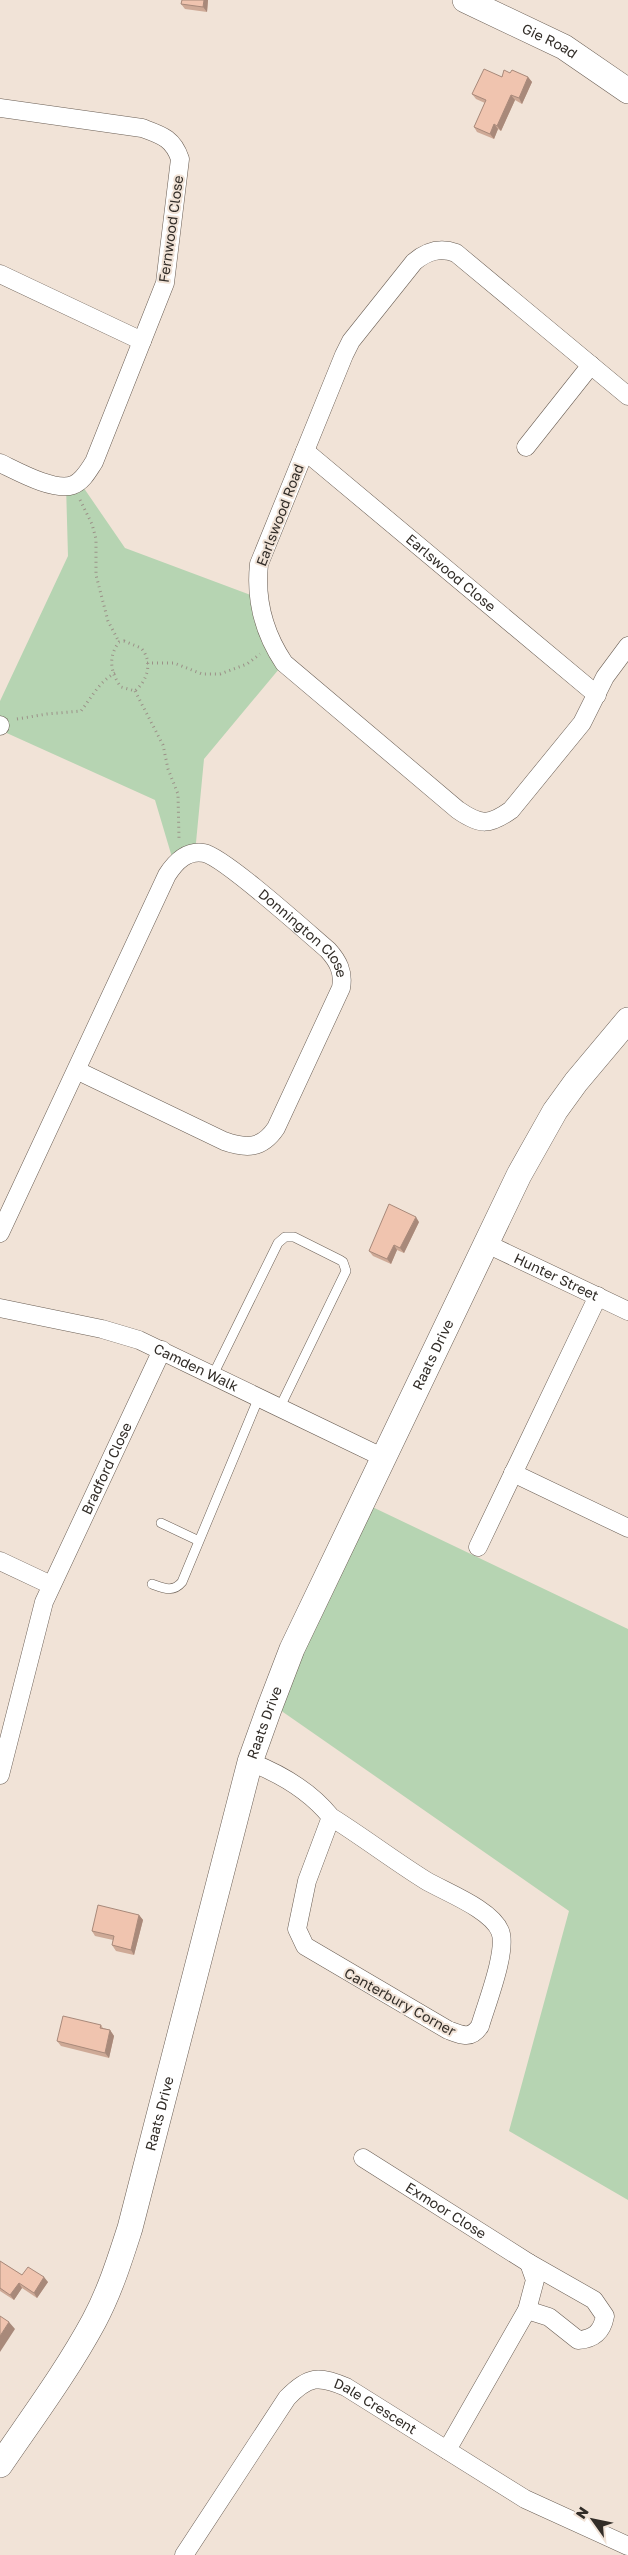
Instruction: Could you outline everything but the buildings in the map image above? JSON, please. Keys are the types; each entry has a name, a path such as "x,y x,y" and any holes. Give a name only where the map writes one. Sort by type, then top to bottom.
{"street":[{"name":"Gie Road","path":"465,0 564,47 628,91"},
{"name":"Fernwood Close","path":"0,108 142,128 162,135 176,146 180,158 165,282 94,462 85,477 72,485"},
{"name":"Earlswood Road","path":"628,396 456,253 447,250 435,250 424,254 414,262 351,341 260,564 257,583 260,606 272,645 284,663 458,810 470,818 484,823 497,820 511,810 582,723 605,677 628,646"},
{"path":"0,274 142,341"},
{"path":"526,447 591,365"},
{"name":"Earlswood Close","path":"305,451 596,695"},
{"path":"0,463 55,485 72,485"},
{"name":"Donnington Close","path":"76,1070 235,1145 250,1147 260,1144 269,1138 276,1128 341,988 343,977 340,968 328,950 226,865 205,853 183,856"},
{"path":"0,1234 167,874 183,856"},
{"name":"Raats Drive","path":"0,2465 80,2345 95,2319 119,2263 130,2228 250,1762 292,1649 382,1457 519,1175 555,1111 576,1082 628,1020"},
{"name":"Hunter Street","path":"485,1243 628,1311"},
{"path":"478,1547 598,1296"},
{"name":"Camden Walk","path":"0,1308 102,1329 139,1340 382,1457"},
{"name":"Bradford Close","path":"0,1775 44,1602 162,1350"},
{"path":"513,1473 628,1528"},
{"path":"0,1561 51,1585"},
{"name":"Canterbury Corner","path":"250,1762 277,1773 319,1802 330,1817 425,1880 482,1912 494,1922 500,1930 501,1952 480,2026 473,2034 462,2036 448,2030 305,1946 297,1929 307,1881 330,1817"},
{"name":"Exmoor Close","path":"363,2158 529,2262 594,2300 604,2316 601,2330 592,2338 578,2340 549,2317 527,2310"},
{"path":"447,2450 527,2310 535,2280 529,2262"},
{"name":"Dale Crescent","path":"184,2555 287,2398 298,2386 308,2381 327,2379 346,2387 525,2499 628,2546"}],"lane":[{"path":"213,1375 278,1243 285,1237 294,1237 340,1260 343,1262 346,1271 280,1407"},
{"path":"152,1584 169,1590 179,1585 185,1575 197,1540 259,1397"},
{"path":"161,1523 197,1540"}],"path":[{"path":"72,485 92,524 96,539 96,575 108,621 119,642"},
{"path":"119,642 133,642 141,648 147,663 148,674 142,686 135,691"},
{"path":"119,642 111,658 115,673 121,686 135,691 163,745 168,769 178,794 178,837 183,856"},
{"path":"147,663 174,663 202,674 220,674 247,664 272,645"},
{"path":"0,726 22,718 81,711 104,679 115,673"}],"green space":[{"path":"79,481 125,548 259,598 284,663 204,759 195,853 174,864 155,800 0,730 0,701 68,556 66,485"},
{"path":"364,1503 628,1629 628,2200 509,2131 569,1911 270,1703"}]}
